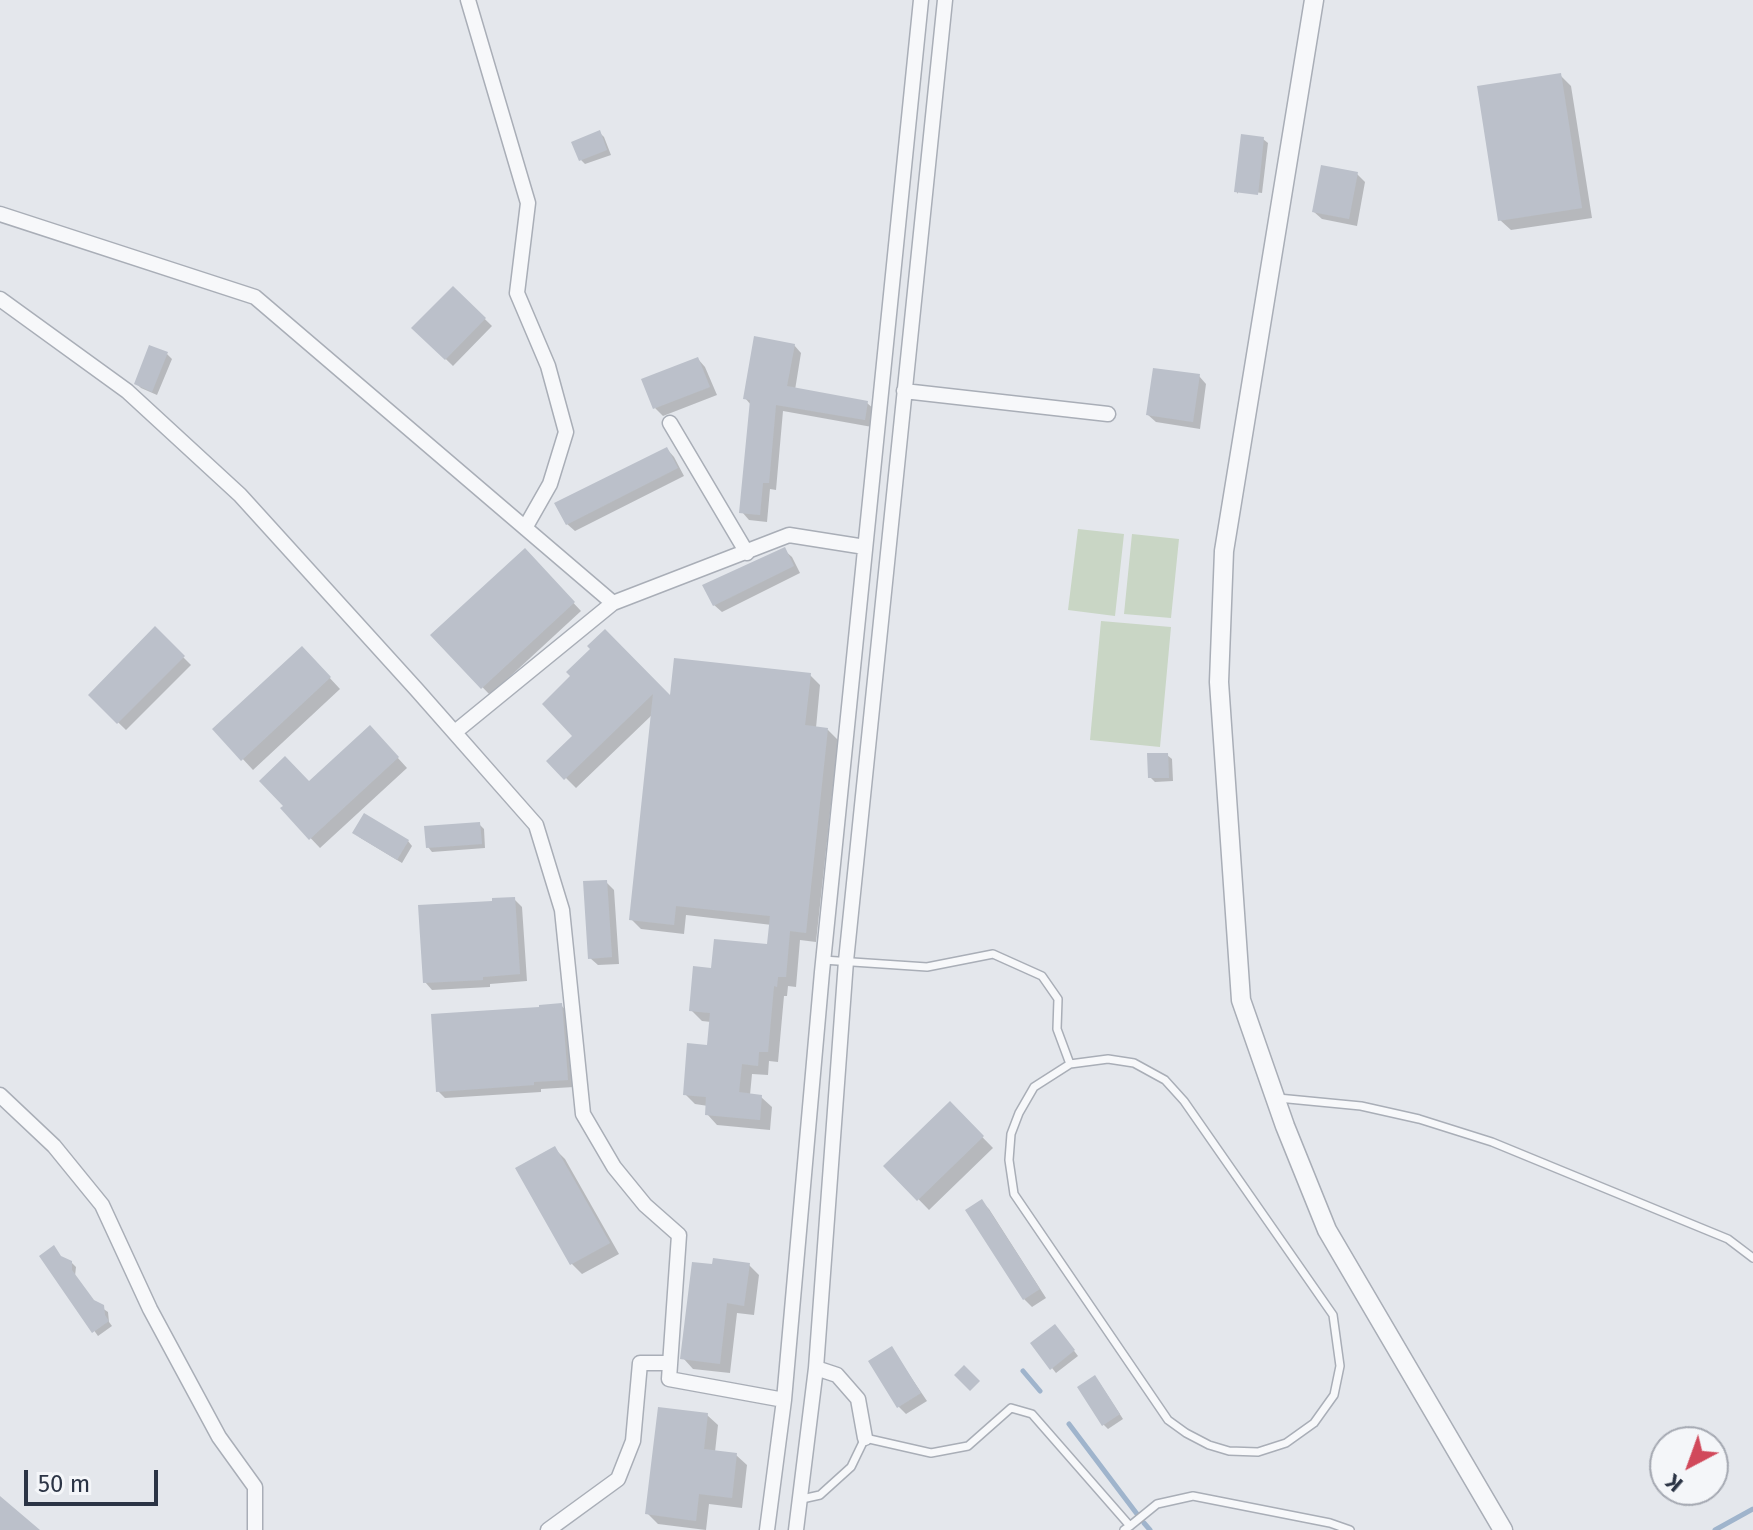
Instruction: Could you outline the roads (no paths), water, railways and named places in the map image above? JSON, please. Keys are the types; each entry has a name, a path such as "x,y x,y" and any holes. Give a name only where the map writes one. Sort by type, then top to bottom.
{"street":[{"path":"468,0 528,203 517,293 548,366 566,432 550,484 525,528"},
{"path":"767,1530 784,1400 823,960 921,0"},
{"path":"796,1530 816,1368 846,961 945,0"},
{"path":"1314,0 1224,551 1219,682 1241,1000 1275,1098 1327,1230 1503,1530"},
{"path":"0,214 255,297 613,603"},
{"path":"0,299 127,391 240,495 536,825 562,910 583,1114 614,1167 645,1205 679,1235 669,1379 784,1400"},
{"path":"904,391 1108,414"},
{"path":"670,423 747,553"},
{"path":"455,732 613,603 789,535 865,547"},
{"path":"0,1095 54,1146 102,1205 150,1309 212,1424 255,1487 255,1530"},
{"path":"548,1530 618,1479 633,1441 640,1363 670,1363"},
{"path":"816,1368 837,1375 858,1399 865,1438"}],"lane":[{"path":"823,960 927,967 993,954 1042,976 1058,999 1057,1029 1070,1064"},
{"path":"1108,1059 1134,1063 1165,1080 1184,1101 1333,1315 1340,1366 1334,1395 1314,1423 1286,1443 1258,1452 1229,1451 1209,1445 1168,1420 1014,1194 1009,1160 1011,1134 1019,1113 1034,1087 1070,1064 1108,1059"},
{"path":"1275,1098 1361,1106 1419,1119 1492,1142 1728,1239 1753,1258"},
{"path":"802,1499 820,1495 843,1475 851,1467 865,1438 931,1453 968,1446 1011,1408 1032,1414 1127,1528 1157,1504 1193,1496 1330,1523 1350,1530"}],"waterway":[{"path":"1023,1371 1040,1391"},
{"path":"1069,1424 1137,1514"},
{"path":"1715,1530 1753,1509"},
{"path":"1144,1523 1150,1530"}]}
